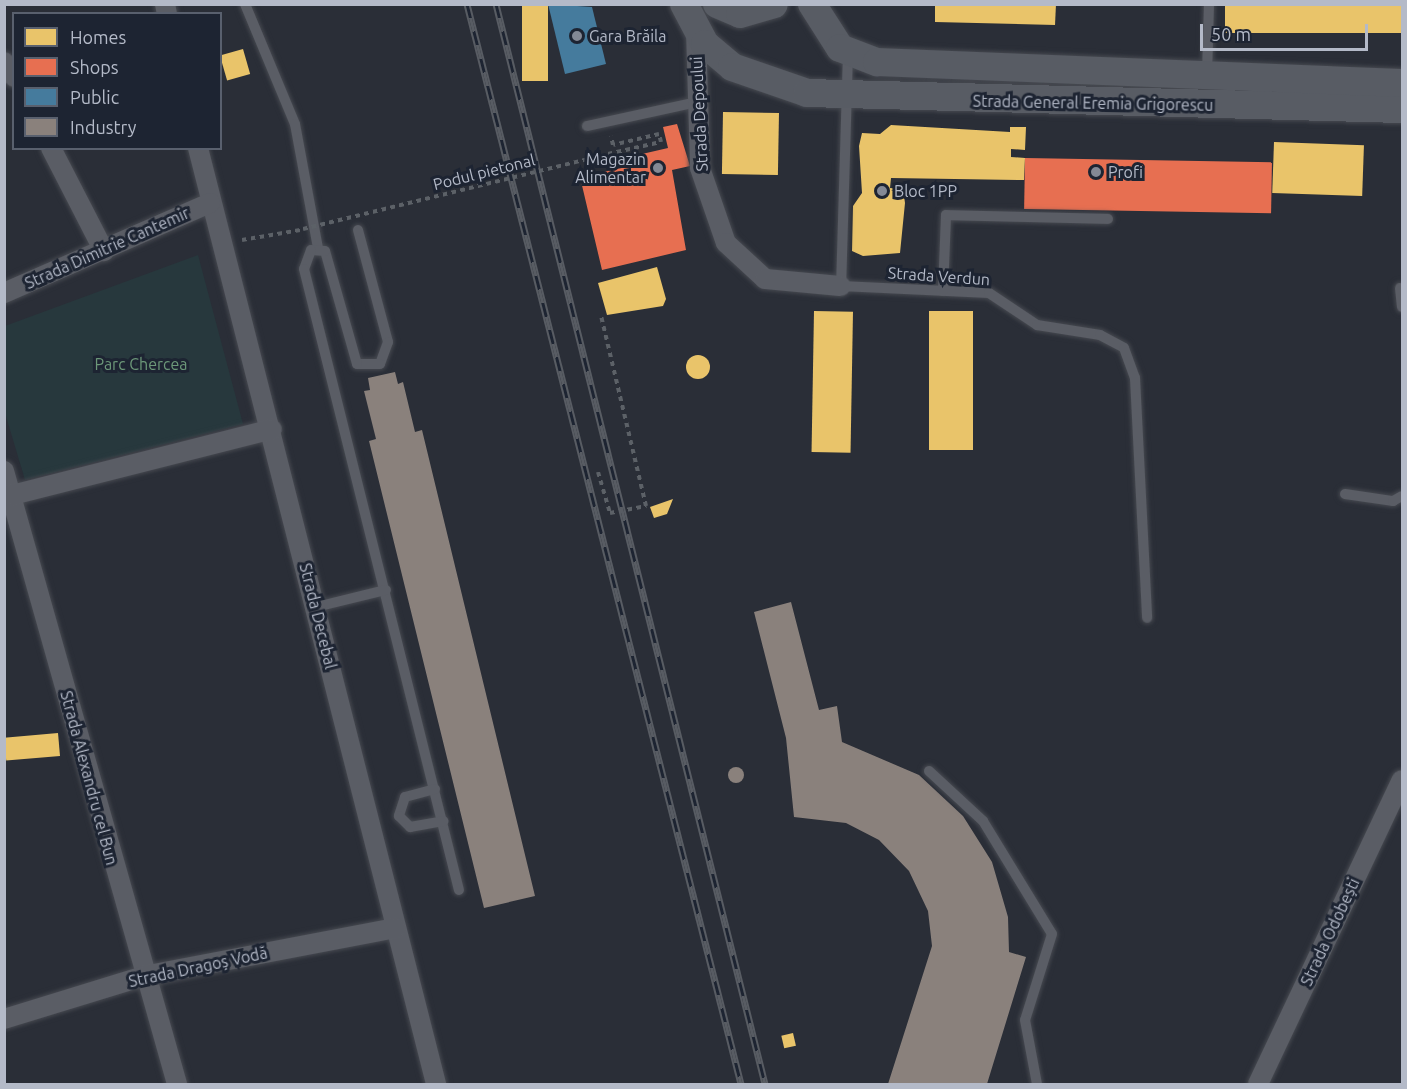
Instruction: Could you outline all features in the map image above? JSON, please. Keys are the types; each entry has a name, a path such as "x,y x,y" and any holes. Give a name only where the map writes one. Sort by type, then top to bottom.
{"street":[{"name":"Strada General Eremia Grigorescu","path":"684,4 696,30 732,67 784,88 850,98 1402,109"},
{"path":"717,4 740,14 774,4"},
{"name":"Strada General Eremia Grigorescu","path":"812,4 825,31 848,53 877,62 1402,83"},
{"name":"Strada Depoului","path":"696,30 697,102 705,192 734,254 755,274 776,283 841,286"},
{"path":"52,150 104,250"},
{"name":"Strada Decebal","path":"198,150 210,203 272,429 395,928 436,1084"},
{"name":"Strada Dimitrie Cantemir","path":"4,293 210,203"},
{"path":"12,495 272,429"},
{"name":"Strada Alexandru cel Bun","path":"4,471 144,976 177,1084"},
{"name":"Strada Odobești","path":"1258,1084 1402,780"},
{"name":"Strada Dragoș Vodă","path":"4,1019 144,976 395,928"}],"lane":[{"path":"245,4 295,124 318,248 329,260 357,364 380,364 388,342 358,230"},
{"path":"1207,75 1209,4"},
{"path":"841,286 850,98 848,53"},
{"path":"587,126 697,102"},
{"path":"944,291 946,215 1108,219"},
{"path":"318,248 306,254 304,269 386,590 459,890"},
{"name":"Strada Verdun","path":"841,286 1000,296 1037,326 1100,335 1115,341 1131,360 1147,618"},
{"path":"1400,288 1402,307"},
{"path":"1345,494 1393,501 1402,496"},
{"path":"316,607 386,590"},
{"path":"929,771 983,821 1052,934 1025,1020 1037,1084"},
{"path":"435,789 405,797 399,816 410,827 443,821"}],"path":[{"name":"Podul pietonal","path":"258,239 661,142 659,134 613,145"},
{"path":"598,472 610,513 646,506 601,316"}],"green space":[{"name":"Parc Chercea","path":"198,255 243,424 25,480 5,413 5,326"}],"building: Homes":[{"path":"522,4 548,4 548,81 522,81"},
{"path":"935,4 1056,4 1055,25 935,22"},
{"path":"1225,4 1402,4 1402,33 1225,33"},
{"path":"243,49 250,74 227,81 222,55"},
{"path":"723,112 779,113 778,175 722,174"},
{"name":"Bloc 1PP","path":"891,125 1010,132 1010,127 1026,127 1025,150 1011,149 1011,157 1025,158 1024,180 891,178 890,188 903,189 905,203 900,253 863,256 852,251 853,206 862,193 859,146 862,133 880,134"},
{"path":"1274,142 1364,145 1362,196 1272,193"},
{"path":"657,267 666,299 663,306 607,315 598,283"},
{"path":"814,311 853,312 851,453 812,452"},
{"path":"929,311 973,311 973,450 929,450"},
{"path":"698,355 707,358 710,367 707,376 698,379 689,376 686,367 689,358"},
{"path":"673,499 667,514 654,518 650,507"},
{"path":"58,733 60,756 6,761 4,738"},
{"path":"793,1033 796,1046 784,1048 781,1036"}],"building: Shops":[{"path":"677,124 690,166 672,170 686,250 602,270 580,177 631,166 629,157 668,148 663,127"},
{"path":"1025,158 1272,162 1271,213 1024,209"}],"building: Public":[{"name":"Gara Brăila","path":"548,4 592,7 606,64 565,74"}],"building: Industry":[{"path":"395,372 398,384 403,382 415,432 422,430 535,896 484,908 369,441 376,439 364,391 370,390 368,378"},
{"path":"791,602 819,710 837,706 842,742 919,775 963,816 992,862 1008,917 1009,952 1026,957 987,1084 888,1084 932,946 928,911 909,871 879,840 846,823 794,817 786,738 754,612"},
{"path":"733,767 739,767 744,775 742,781 733,783 728,778 728,772"}],"railway":[{"path":"467,4 741,1084"},
{"path":"496,4 765,1084"}],"place":[{"name":"Gara Brăila","path":"577,36"},
{"name":"Magazin Alimentar","path":"658,168"},
{"name":"Profi","path":"1096,172"},
{"name":"Bloc 1PP","path":"882,191"}]}
